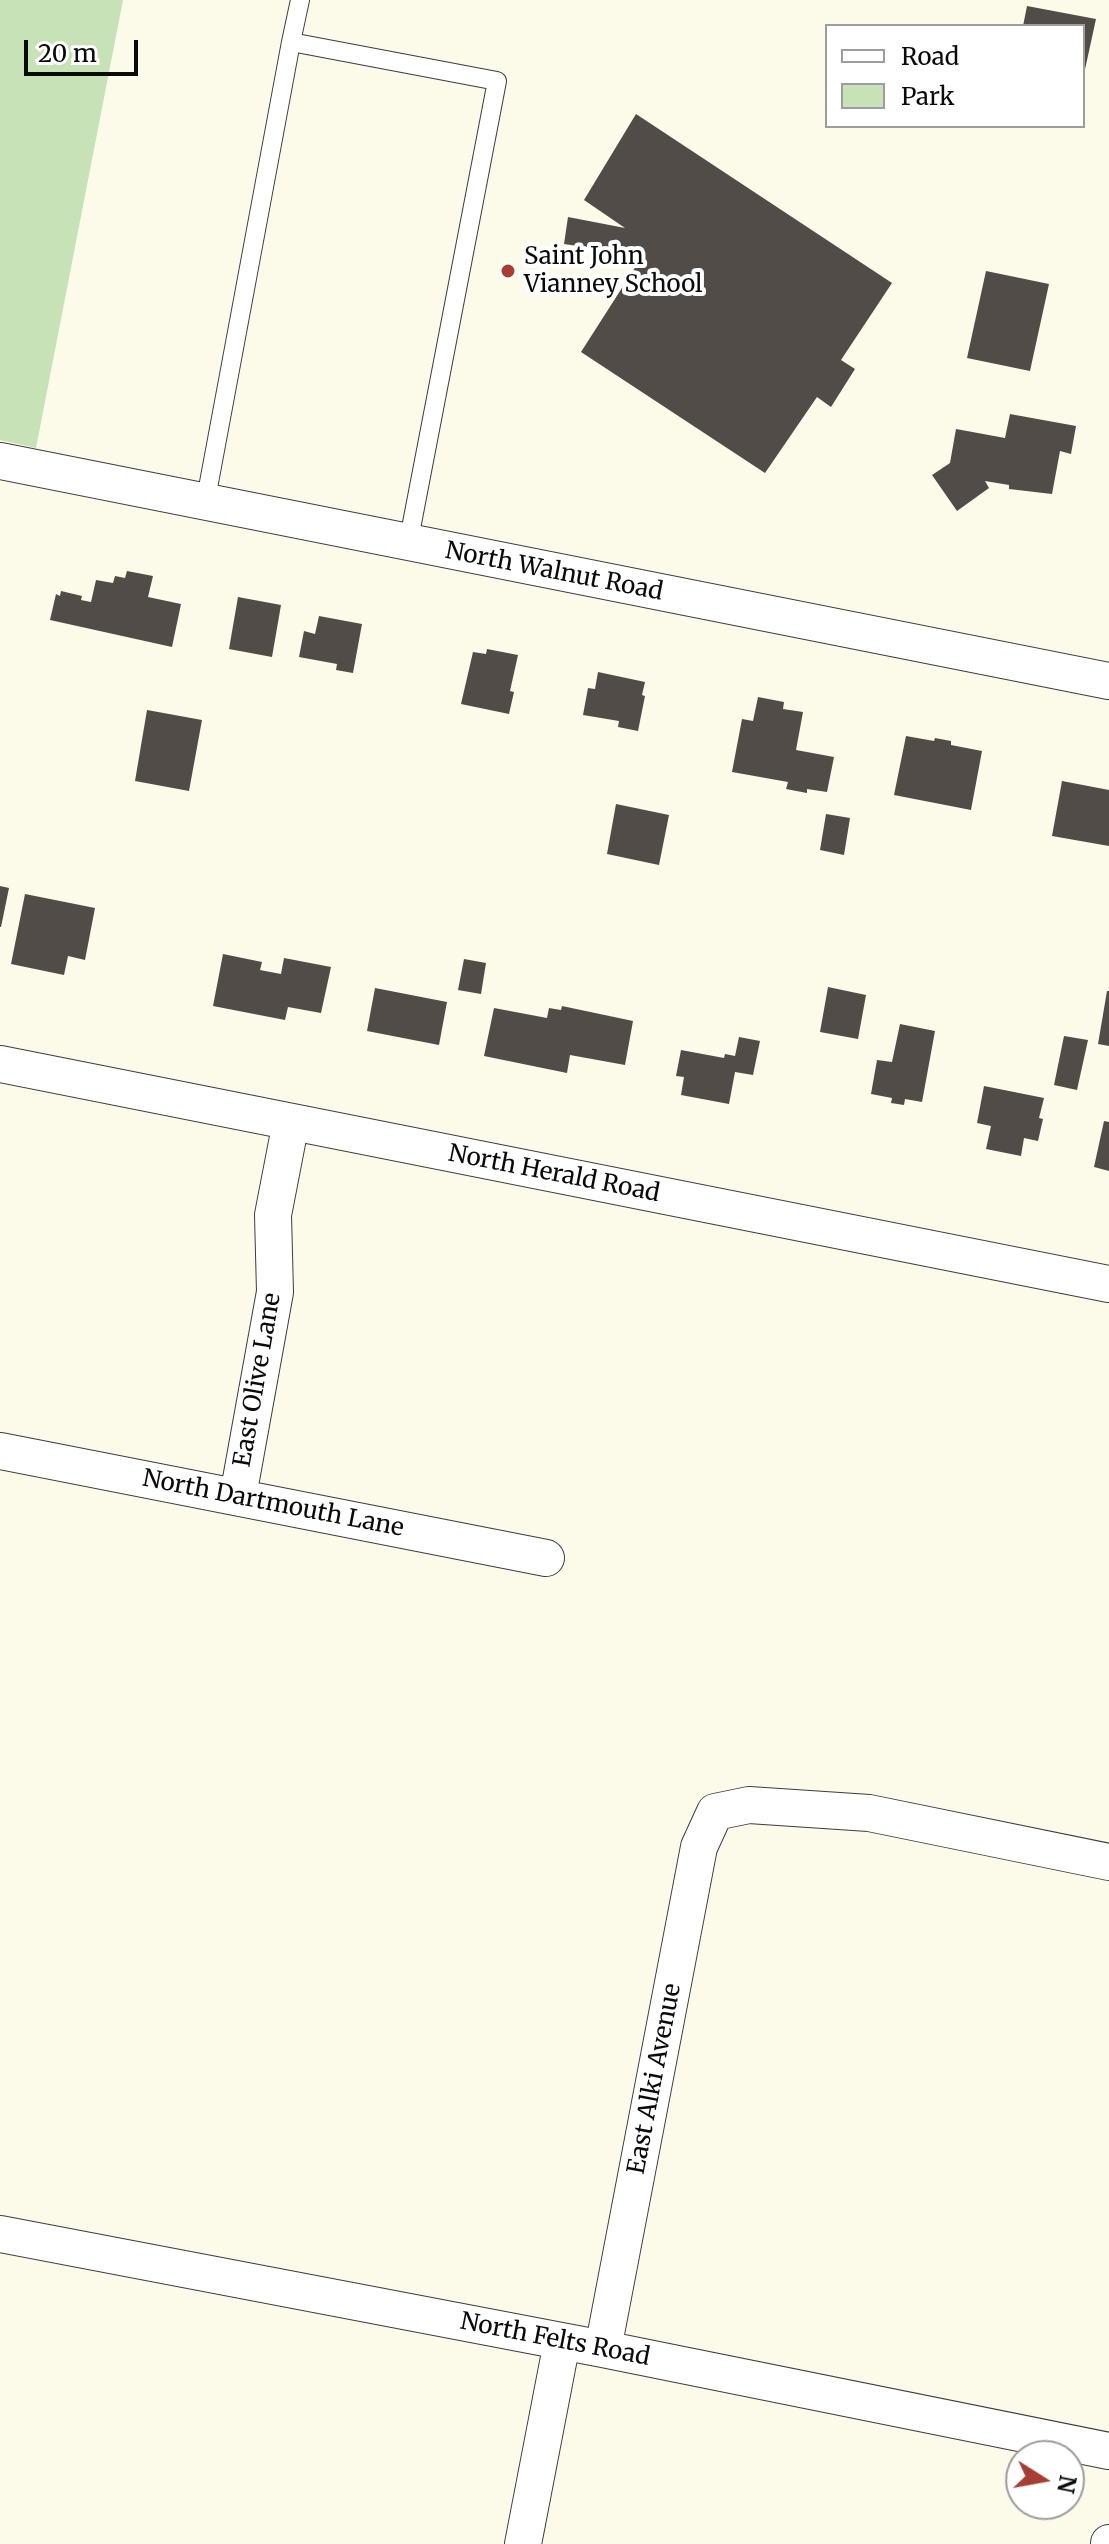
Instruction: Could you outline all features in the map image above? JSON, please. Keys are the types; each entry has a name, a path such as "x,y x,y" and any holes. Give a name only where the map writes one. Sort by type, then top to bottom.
{"street":[{"name":"North Walnut Road","path":"0,461 1109,681"},
{"name":"North Herald Road","path":"0,1064 1109,1284"},
{"name":"East Olive Lane","path":"238,1496 275,1292 273,1215 291,1122"},
{"name":"North Dartmouth Lane","path":"0,1451 546,1558"},
{"name":"East Alki Avenue","path":"603,2349 699,1847 715,1812 749,1805 869,1813 1109,1862"},
{"name":"North Felts Road","path":"0,2234 603,2349 1109,2451"},
{"path":"523,2544 562,2342"}],"lane":[{"path":"205,504 300,0"},
{"path":"291,42 497,81 408,544"}],"green space":[{"path":"0,0 123,0 36,448 0,440"}],"building":[{"path":"1027,6 1096,19 1085,69 1085,24 1023,24"},
{"path":"636,114 892,283 841,360 855,369 831,407 817,397 765,473 581,352 636,266 612,251 564,244 568,217 625,228 584,200"},
{"path":"986,271 1049,284 1030,371 967,358"},
{"path":"1010,414 1076,426 1071,454 1060,451 1052,494 1009,489 1009,485 985,481 989,488 957,511 932,475 950,463 956,429 1005,438"},
{"path":"127,571 153,576 148,597 181,604 172,647 50,620 56,594 60,596 61,591 82,596 81,600 91,602 96,580 113,583 115,576 125,578"},
{"path":"238,597 281,605 272,657 229,649"},
{"path":"319,616 362,624 353,673 336,670 337,664 299,657 304,631 315,634"},
{"path":"487,649 518,655 510,691 514,692 509,714 461,704 473,652 486,654"},
{"path":"598,672 645,682 638,731 618,727 619,721 583,715 588,688 595,689"},
{"path":"758,697 784,702 783,709 803,712 796,750 834,757 827,792 807,789 807,793 786,789 788,782 732,772 742,719 753,721"},
{"path":"147,710 202,720 189,791 135,781"},
{"path":"906,736 951,741 951,745 982,751 971,810 894,795"},
{"path":"1062,781 1109,790 1109,846 1052,836"},
{"path":"616,804 669,815 659,865 607,854"},
{"path":"826,814 850,818 844,855 820,850"},
{"path":"0,886 9,888 1,927 0,927"},
{"path":"25,894 95,908 85,960 68,956 64,975 11,964"},
{"path":"223,954 262,962 260,970 281,974 284,958 331,967 321,1013 288,1007 285,1020 213,1006"},
{"path":"464,959 486,963 481,994 458,990"},
{"path":"828,987 866,995 858,1039 820,1032"},
{"path":"375,988 447,1002 439,1045 367,1031"},
{"path":"1109,991 1109,1046 1098,1044"},
{"path":"562,1006 633,1021 625,1065 570,1055 567,1073 484,1056 494,1008 547,1018 549,1008 561,1010"},
{"path":"900,1024 935,1031 922,1102 905,1099 904,1105 891,1103 892,1098 871,1094 877,1060 892,1062"},
{"path":"1064,1036 1088,1040 1077,1090 1054,1085"},
{"path":"739,1037 760,1041 753,1075 735,1072 729,1104 681,1095 684,1077 676,1076 681,1050 724,1058 725,1054 735,1056"},
{"path":"984,1086 1044,1098 1038,1141 1024,1138 1021,1156 986,1149 991,1126 977,1123"},
{"path":"1104,1121 1109,1122 1109,1171 1094,1167"}],"place":[{"name":"Saint John Vianney School","path":"508,271"}]}
